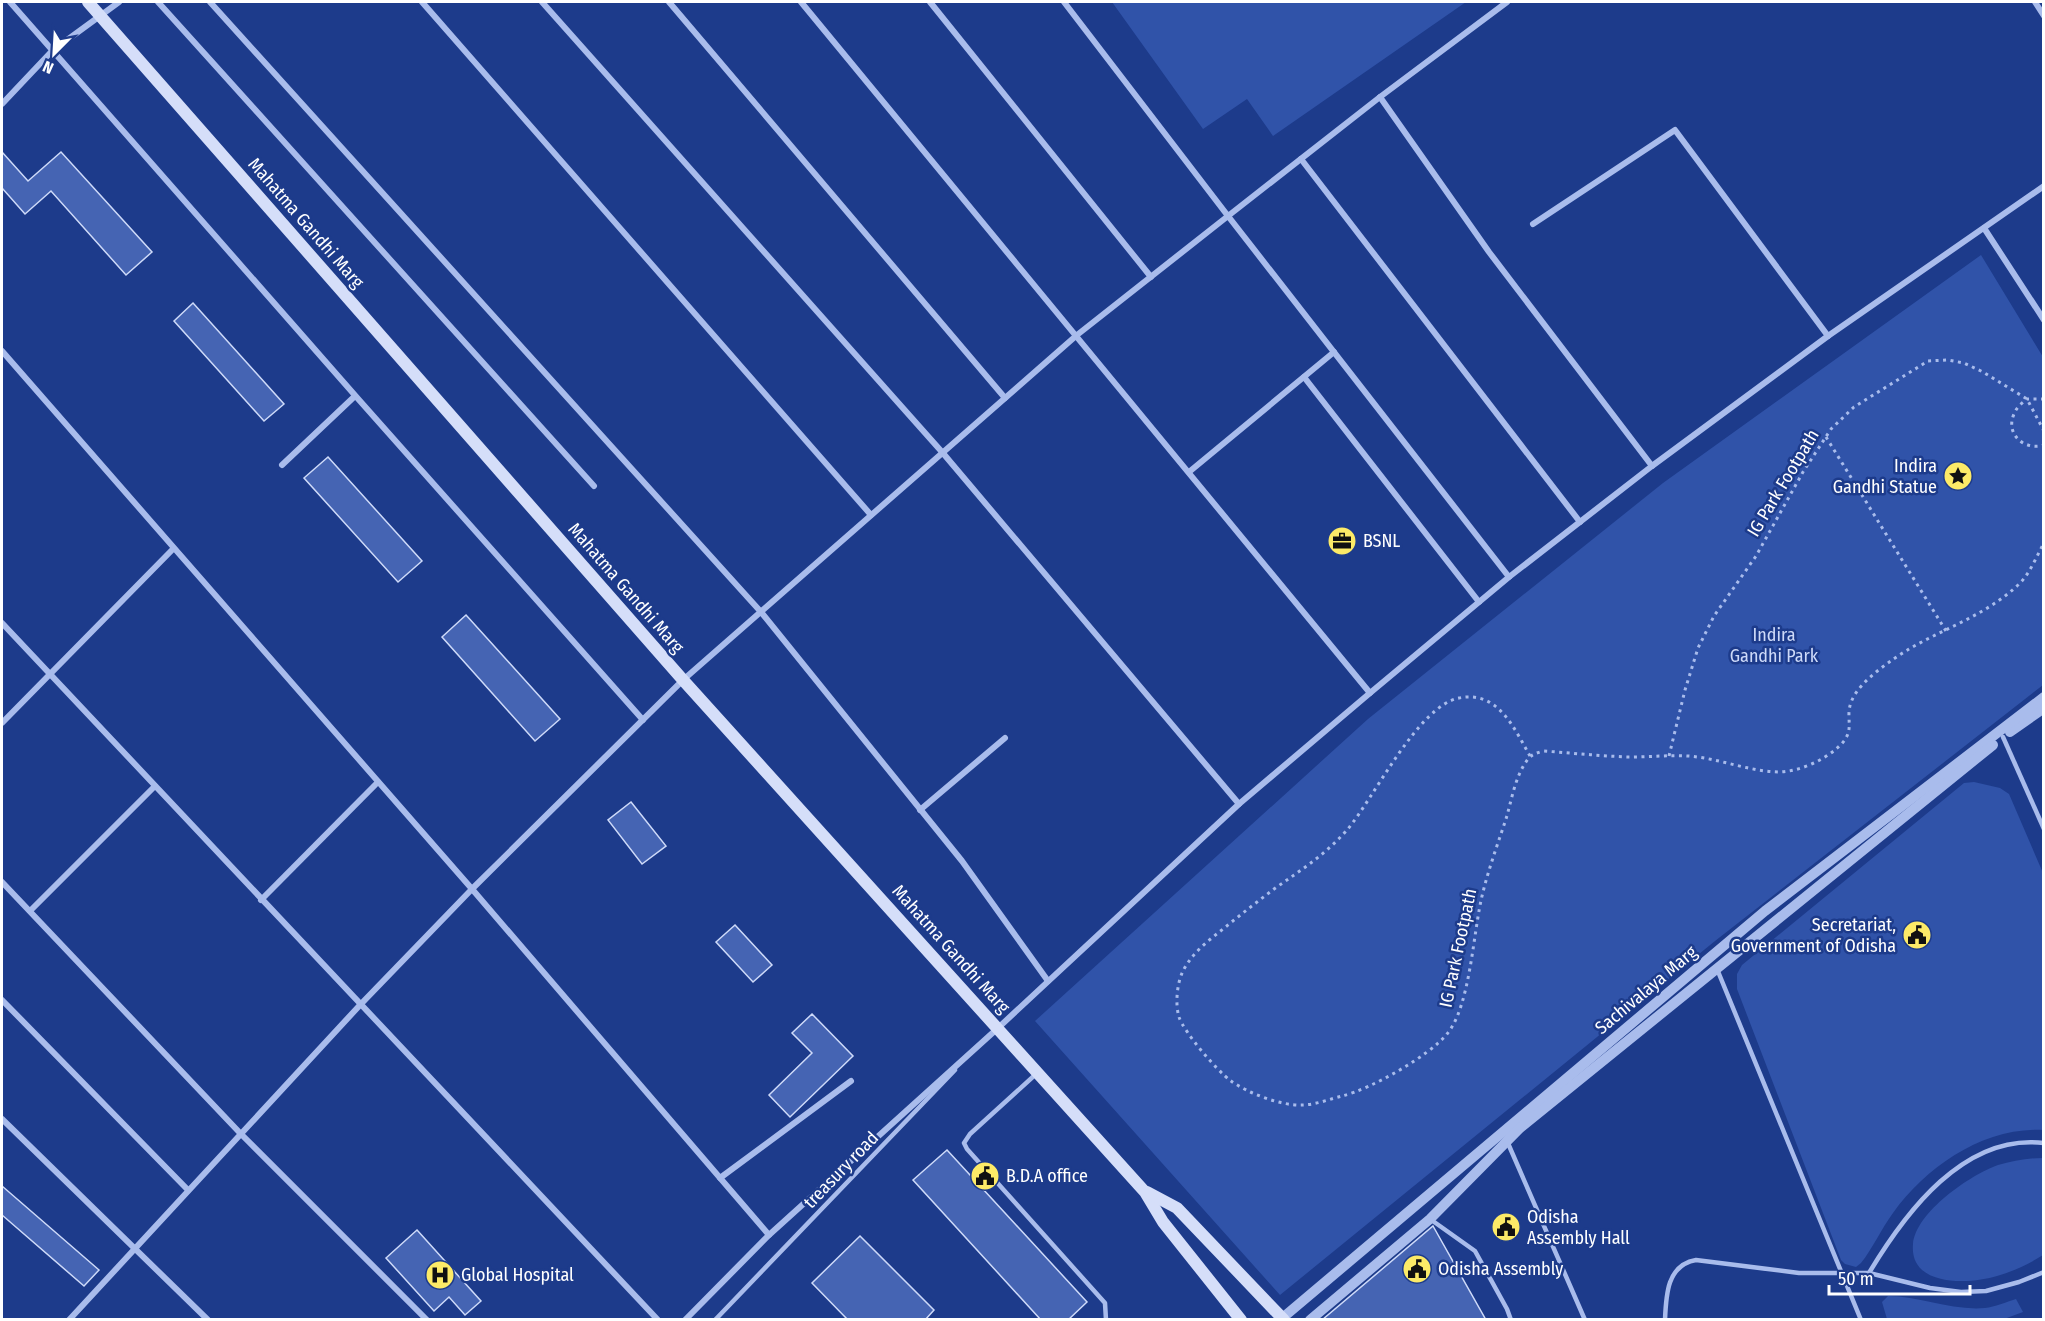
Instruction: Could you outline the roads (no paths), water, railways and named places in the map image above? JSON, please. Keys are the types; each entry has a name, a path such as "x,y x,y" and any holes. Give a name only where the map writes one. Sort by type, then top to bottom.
{"main road":[{"name":"Mahatma Gandhi Marg","path":"88,2 683,680 1146,1192 1163,1222 1241,1320"},
{"name":"Mahatma Gandhi Marg","path":"1146,1192 1177,1208 1282,1319"}],"street":[{"path":"10,2 643,720"},
{"path":"2,104 52,51 119,2"},
{"path":"158,2 594,486"},
{"path":"210,2 761,612 962,861 1048,981"},
{"path":"422,2 871,515"},
{"path":"542,2 942,452 1239,804"},
{"path":"669,2 1005,398"},
{"path":"801,2 1370,693"},
{"path":"930,2 1151,277"},
{"path":"1064,2 1509,578"},
{"path":"69,1320 240,1133 472,888 683,680 1077,335 1380,97 1507,2"},
{"path":"2035,2 2043,16"},
{"path":"1380,97 1489,252 1652,466"},
{"path":"1533,224 1675,130 1828,336"},
{"path":"1300,159 1580,522"},
{"path":"685,1320 769,1235 998,1028 1239,804 1370,693 1479,602 1652,466 1828,336 2043,186"},
{"path":"1984,228 2043,320"},
{"path":"2,351 472,888 769,1235"},
{"path":"1189,472 1334,352"},
{"path":"1304,377 1479,602"},
{"path":"282,465 355,396"},
{"path":"2,723 173,549"},
{"path":"2,623 658,1320"},
{"name":"Sachivalaya Marg","path":"1282,1319 1765,912 2043,698"},
{"name":"Sachivalaya Marg","path":"1310,1320 1430,1219 1507,1140 2004,737 2043,708"},
{"path":"920,810 1005,738"},
{"path":"261,900 378,782"},
{"path":"30,911 154,786"},
{"path":"2,882 240,1133 427,1320"},
{"path":"2,1000 188,1190"},
{"path":"720,1178 851,1082"},
{"path":"2,1119 208,1320"}],"lane":[{"path":"2004,737 2043,829"},
{"path":"1717,969 1861,1320"},
{"name":"treasury road","path":"715,1320 986,1038"},
{"path":"1038,1072 970,1134 964,1143 966,1149 1105,1303 1106,1320"},
{"path":"1507,1140 1585,1320"},
{"path":"1869,1273 1913,1208 1948,1174 1979,1155 2007,1145 2043,1143"},
{"path":"1430,1219 1475,1251 1511,1320"},
{"path":"1665,1320 1666,1296 1671,1282 1686,1262 1696,1260 1799,1273 1869,1273 1930,1288 1960,1292 1986,1291 2019,1282 2043,1272"}],"place":[{"name":"Indira Gandhi Statue","path":"1958,476"},
{"name":"BSNL","path":"1342,541"},
{"name":"Secretariat, Government of Odisha","path":"1917,935"},
{"name":"B.D.A office","path":"985,1176"},
{"name":"Odisha Assembly Hall","path":"1506,1227"},
{"name":"Odisha Assembly","path":"1417,1269"},
{"name":"Global Hospital","path":"440,1275"}],"park label":[{"name":"Indira Gandhi Park","path":"1774,645"}]}
